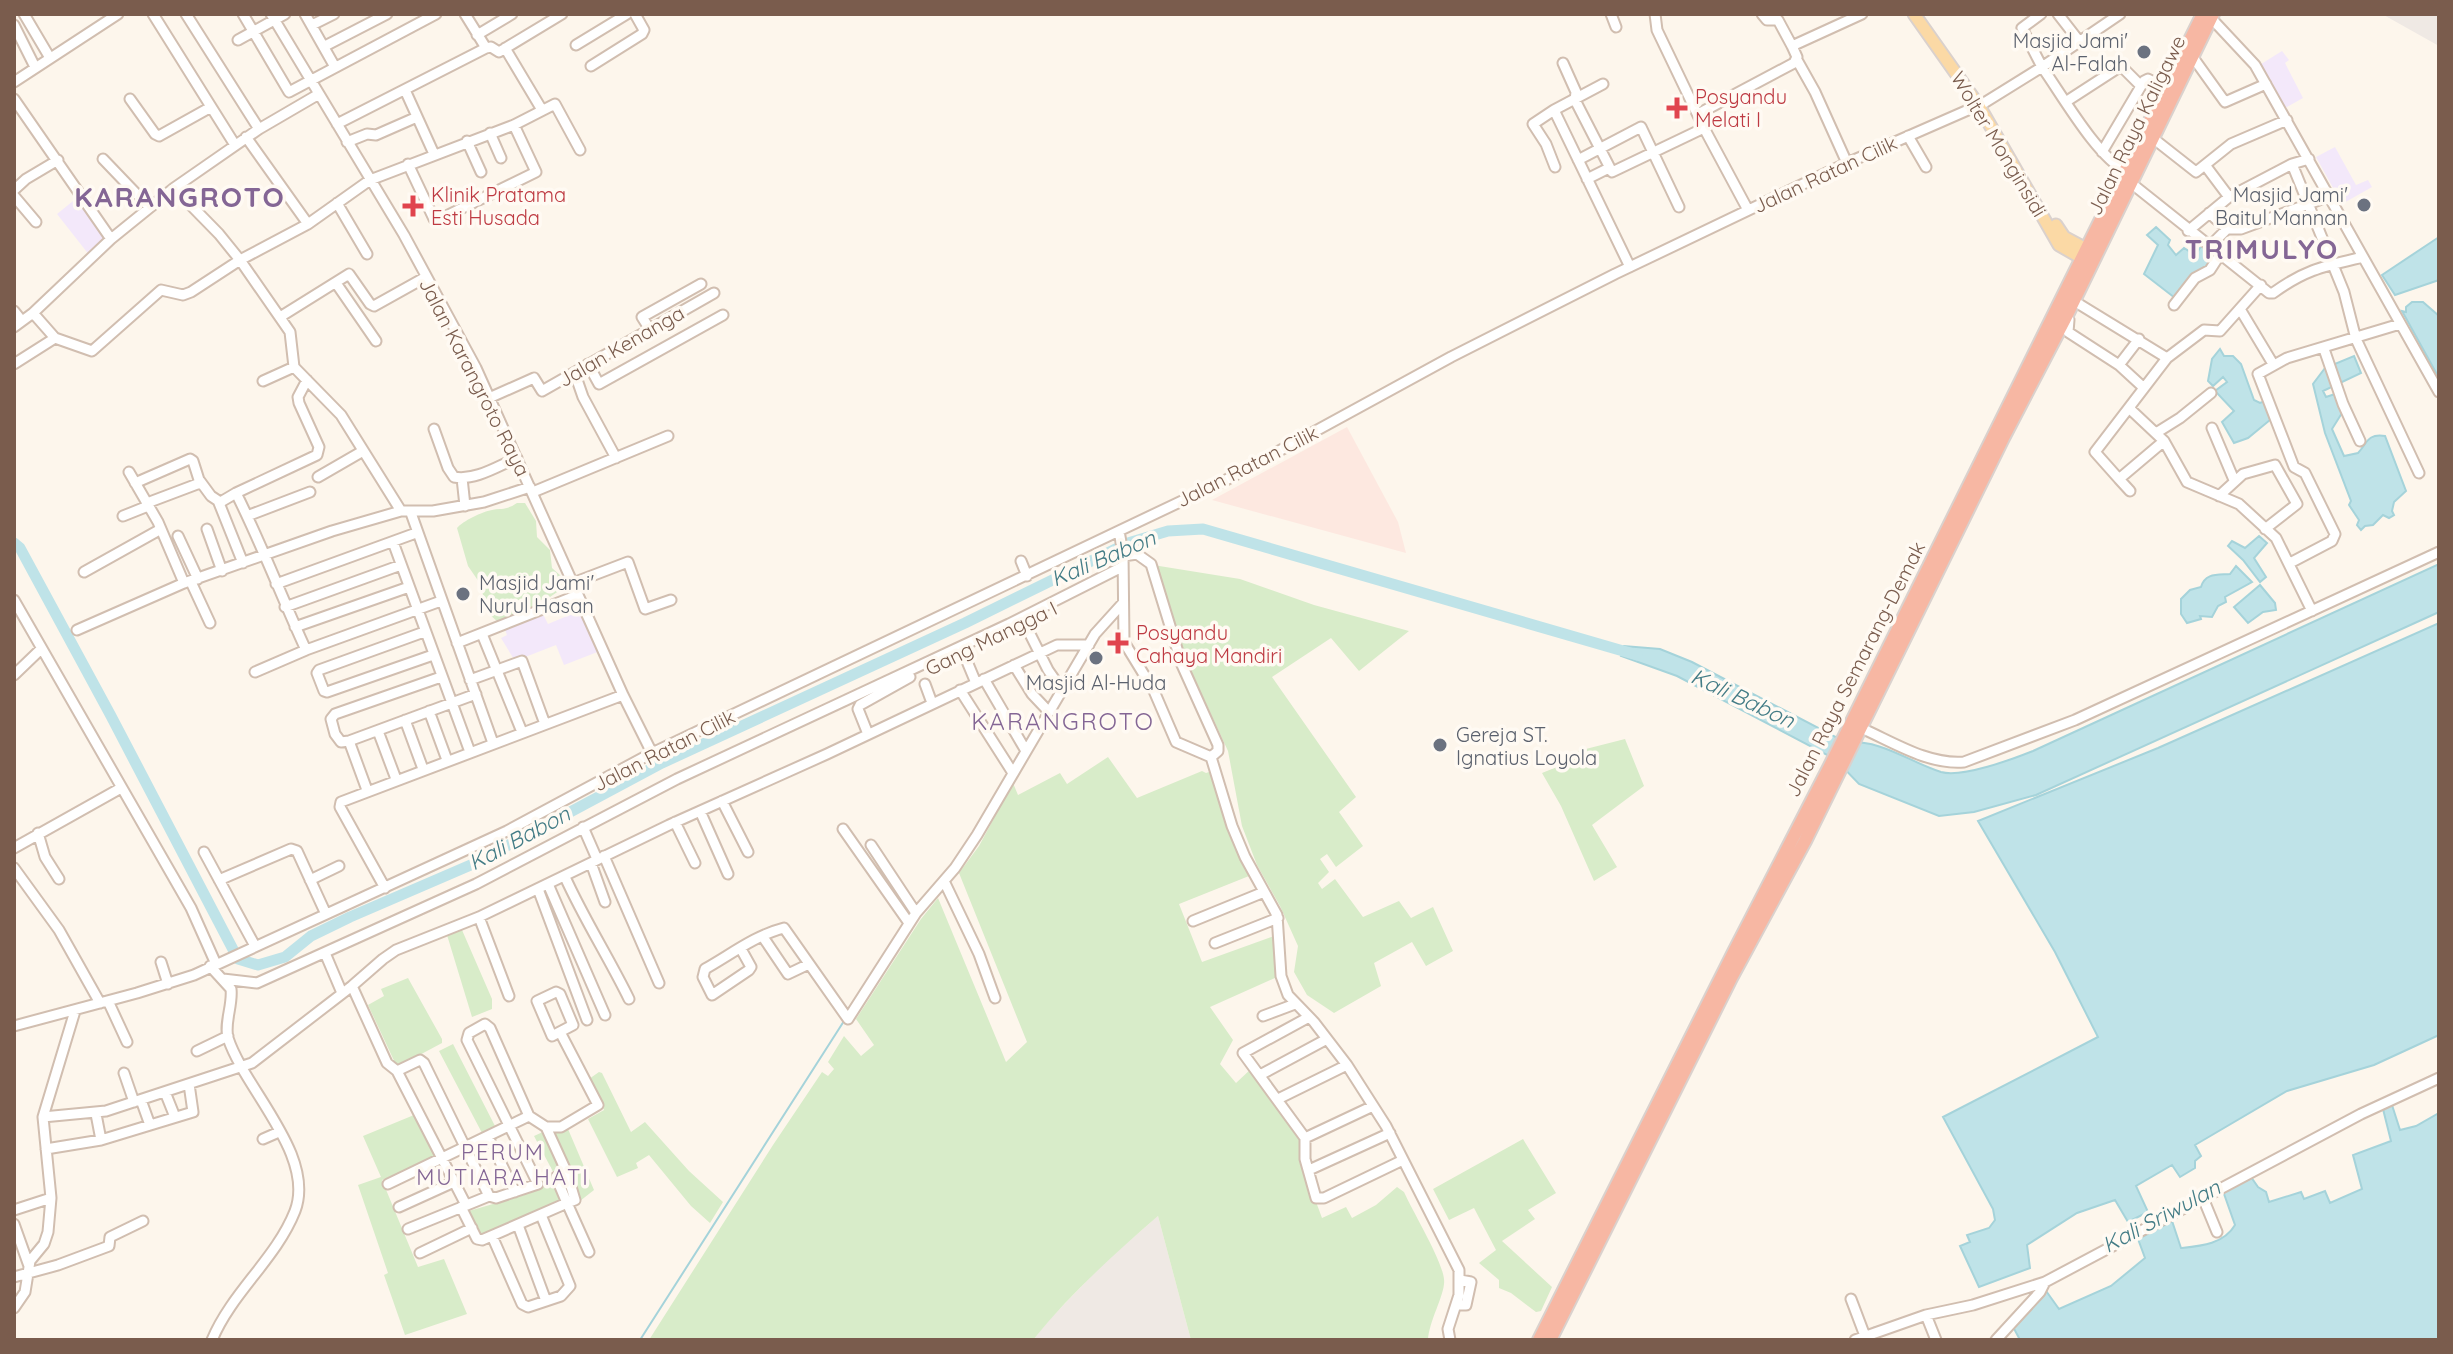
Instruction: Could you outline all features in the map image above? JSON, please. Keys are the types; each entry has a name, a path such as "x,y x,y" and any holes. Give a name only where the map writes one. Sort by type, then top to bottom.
{"highway":[{"name":"Jalan Raya Kaligawe","path":"2089,256 2129,177 2154,139 2209,15"},
{"path":"2129,177 2167,88 2209,15"},
{"name":"Jalan Raya Semarang-Demak","path":"1539,1340 1734,952 1855,732 2066,317 2089,256"},
{"name":"Jalan Raya Semarang-Demak","path":"1855,732 2089,256"},
{"name":"Jalan Raya Semarang-Demak","path":"1550,1340 1835,768"}],"main road":[{"name":"Wolter Monginsidi","path":"1920,18 1981,104 2066,244"},
{"name":"Wolter Monginsidi","path":"1981,104 2066,244"},
{"path":"2066,244 2089,256"}],"street":[{"path":"24,14 50,58"},
{"path":"14,82 118,14"},
{"path":"153,14 235,145"},
{"path":"186,14 259,129"},
{"path":"243,14 287,92 433,15"},
{"path":"238,40 273,17 285,14"},
{"path":"305,14 335,67"},
{"path":"312,25 334,14"},
{"path":"325,46 387,14"},
{"path":"465,14 486,48"},
{"path":"477,35 512,14"},
{"path":"337,124 486,48 491,47 497,52 562,14"},
{"path":"576,45 627,14"},
{"path":"591,66 642,34 644,30 635,14"},
{"path":"1611,14 1616,27"},
{"path":"1655,14 1657,30 1748,210"},
{"path":"1762,14 1765,20 1780,22 1847,163"},
{"path":"1792,46 1862,14"},
{"path":"2041,14 2022,28 2042,67 2107,157 2188,231 2221,253 2269,293 2302,273 2363,257"},
{"path":"2058,14 2079,41"},
{"name":"Jalan Ratan Cilik","path":"14,1026 168,984 507,831 652,753 1024,568 1120,533 1226,480 1451,357 1630,267 1847,163 1981,104 2120,14"},
{"path":"2209,15 2255,65 2275,99 2282,121 2309,159 2439,392"},
{"name":"Jalan Karangroto Raya","path":"273,17 404,235 476,368 652,753"},
{"path":"14,25 35,67"},
{"path":"505,48 542,110"},
{"path":"2192,56 2225,102 2266,84"},
{"path":"1698,114 1797,60"},
{"path":"1563,63 1576,91 1575,100 1613,172 1704,128"},
{"path":"2067,101 2121,66 2147,82 2167,88"},
{"path":"2107,157 2147,82"},
{"path":"1555,167 1546,144 1533,126 1554,110 1603,84"},
{"path":"405,90 434,154"},
{"path":"14,311 18,324 149,207 246,137 319,94"},
{"path":"14,99 111,239"},
{"path":"130,99 159,136 211,107"},
{"path":"33,313 55,338 92,351 161,290 183,295 308,224 370,180 408,164 514,125 555,104 580,150"},
{"path":"1554,110 1630,267"},
{"path":"347,142 367,134 376,135 417,117"},
{"path":"2154,139 2194,172 2231,144 2282,121"},
{"path":"408,164 437,221 536,172 514,125"},
{"path":"1578,160 1640,127 1679,207"},
{"path":"490,133 501,158"},
{"path":"1908,136 1926,167"},
{"path":"246,137 308,224"},
{"path":"467,141 481,172"},
{"path":"103,159 149,207"},
{"path":"2188,231 2229,197 2292,164 2309,159"},
{"path":"36,222 14,193 26,179 58,160"},
{"path":"2292,164 2333,264 2356,339 2419,473"},
{"path":"2205,165 2229,197"},
{"path":"1587,179 1609,168"},
{"path":"174,188 240,260 291,336 294,367 334,406 406,512 493,743"},
{"path":"2210,246 2227,229 2253,226 2330,196"},
{"path":"337,203 367,254"},
{"path":"2209,213 2227,229"},
{"path":"2174,305 2195,278 2210,270 2221,253"},
{"path":"280,317 350,274 374,306 426,277"},
{"path":"336,283 376,341"},
{"path":"649,328 642,317 701,284"},
{"path":"2130,491 2095,452 2167,358 2204,330 2218,332 2261,285"},
{"name":"Jalan Kenanga","path":"489,398 532,378 542,391 714,293"},
{"path":"2074,301 2167,358"},
{"path":"2240,309 2273,364"},
{"path":"588,364 599,384 723,315"},
{"path":"2066,317 2069,320 2068,332 2119,365 2144,388"},
{"path":"2290,563 2332,541 2335,536 2305,473 2294,467 2258,377 2259,371 2400,324"},
{"path":"14,364 55,338"},
{"path":"2119,365 2139,339"},
{"path":"2324,349 2360,441"},
{"path":"263,381 294,367"},
{"path":"575,374 583,397 616,458"},
{"path":"220,502 317,455 319,447 298,397 307,380"},
{"path":"2156,433 2211,393"},
{"path":"2130,409 2164,441 2187,482 2242,506 2278,540 2312,611"},
{"path":"2212,428 2234,480"},
{"path":"434,429 450,473 462,478 517,458"},
{"path":"77,630 191,581 266,554 406,512 465,506 532,490 668,436"},
{"path":"2119,479 2164,441"},
{"path":"318,477 363,451"},
{"path":"135,483 190,459 200,481 220,502 243,563"},
{"path":"2219,496 2234,480 2273,465 2297,504 2265,529"},
{"path":"129,472 191,581 210,623"},
{"path":"462,478 465,506"},
{"path":"123,516 200,481"},
{"path":"247,516 310,492"},
{"path":"236,493 266,554 285,607 306,650"},
{"path":"84,572 161,529"},
{"path":"207,529 222,571"},
{"path":"276,584 416,533"},
{"path":"1120,533 1124,642 1154,691 1172,736 1180,744 1211,757"},
{"path":"178,536 191,581"},
{"path":"393,542 470,752"},
{"path":"1855,732 1934,760 1964,762 2075,720 2439,552"},
{"path":"1123,554 1137,554 1151,564 1182,665 1218,745 1218,751 1211,757"},
{"path":"573,583 628,562 646,609 671,600"},
{"path":"285,607 401,565"},
{"name":"Gang Mangga I","path":"868,734 858,709 860,705 962,649 1122,571"},
{"path":"295,627 409,587"},
{"path":"457,643 578,595"},
{"path":"14,600 191,908 231,993 228,1036 297,1168 298,1201 282,1236 232,1302 212,1340"},
{"path":"255,672 441,601"},
{"path":"741,949 751,967 712,995 703,971 741,949 763,937 784,928 848,1019 916,913 947,885 1089,645 1102,625 1123,603"},
{"path":"424,632 318,671 325,692 433,655"},
{"path":"482,634 522,732"},
{"path":"1030,634 1062,690"},
{"path":"43,1117 96,1114 242,1066 264,1055 396,950 479,917 675,822 1061,644 1089,645"},
{"path":"223,979 257,983 325,953 476,884 677,779 962,649 1026,751"},
{"path":"14,675 40,650"},
{"path":"470,680 522,661 545,724"},
{"path":"1014,665 1032,694 1049,712"},
{"path":"441,677 335,714 331,719 335,734 341,742 349,741 476,694"},
{"path":"925,684 932,703"},
{"path":"960,690 1013,773"},
{"path":"385,888 340,807 341,802 623,695"},
{"path":"429,711 447,760"},
{"path":"405,720 423,769"},
{"path":"378,731 396,779"},
{"path":"349,741 367,790"},
{"path":"1211,757 1232,826 1278,918 1281,976 1288,995 1347,1065 1390,1133 1459,1270 1457,1305 1448,1329 1450,1340"},
{"path":"14,848 121,788"},
{"path":"722,801 748,852"},
{"path":"700,811 728,874"},
{"path":"675,822 695,863"},
{"path":"583,827 659,983"},
{"path":"843,829 907,927"},
{"path":"38,833 45,857 59,879"},
{"path":"871,845 916,913"},
{"path":"219,880 291,849 297,851 325,912"},
{"path":"204,852 251,947"},
{"path":"597,859 605,902"},
{"path":"310,880 339,866"},
{"path":"14,868 59,930 127,1042"},
{"path":"565,877 629,999"},
{"path":"548,884 605,1015"},
{"path":"947,885 979,954 995,998"},
{"path":"538,889 587,1020"},
{"path":"1193,921 1264,892"},
{"path":"479,917 509,996"},
{"path":"1215,943 1278,918"},
{"path":"763,937 788,974 809,964"},
{"path":"325,953 342,993"},
{"path":"161,962 168,984"},
{"path":"352,986 387,1063 397,1071 443,1159 479,1240 576,1198 546,1127 529,1116 490,1028 485,1024 471,1031 467,1040 538,1184"},
{"path":"556,992 573,1025 560,1032 551,1035 537,1004 539,999 556,992"},
{"path":"1263,1016 1295,1004"},
{"path":"14,1308 25,1292 33,1257 47,1240 51,1198 43,1117 75,1011"},
{"path":"1309,1017 1243,1052 1305,1138 1304,1149 1314,1195 1318,1200 1403,1160"},
{"path":"546,1127 561,1127 598,1105 560,1032"},
{"path":"197,1051 228,1036"},
{"path":"1260,1075 1327,1039"},
{"path":"397,1071 422,1060 489,1196"},
{"path":"1278,1099 1347,1065"},
{"path":"124,1073 150,1125"},
{"path":"1851,1299 1860,1338 1926,1315 1973,1305 2045,1282 2361,1114 2439,1078"},
{"path":"46,1149 101,1140 194,1110 189,1084"},
{"path":"165,1092 175,1117"},
{"path":"1305,1138 1373,1106"},
{"path":"96,1114 101,1140"},
{"path":"388,1184 529,1116"},
{"path":"263,1139 279,1132"},
{"path":"1309,1170 1390,1133"},
{"path":"488,1137 515,1192"},
{"path":"408,1229 489,1196 494,1198 515,1192 567,1173"},
{"path":"556,1177 589,1252"},
{"path":"399,1207 454,1182"},
{"path":"14,1210 51,1198"},
{"path":"2203,1198 2217,1232"},
{"path":"492,1236 522,1304 528,1307 561,1296 570,1286 541,1215"},
{"path":"14,1277 28,1269 58,1265 109,1246 110,1237 143,1221"},
{"path":"14,1224 28,1269"},
{"path":"518,1225 546,1301"},
{"path":"420,1253 472,1228"},
{"path":"1996,1340 2040,1292 2045,1282"},
{"path":"1926,1315 1936,1340"}],"shaded area":[{"path":"2382,14 2439,14 2439,46"},
{"path":"2282,51 2289,60 2285,63 2303,98 2285,108 2258,66"},
{"path":"2335,147 2356,185 2368,180 2372,187 2342,204 2316,157"},
{"path":"78,197 110,238 90,256 57,214"},
{"path":"1347,427 1398,522 1406,553 1212,500"},
{"path":"584,609 600,651 564,665 556,645 515,661 501,638 507,635 504,627 542,612 548,624"},
{"path":"1158,1216 1191,1340 1033,1340 1105,1262"}],"green space":[{"path":"525,503 536,521 537,537 550,550 552,568 561,576 563,588 535,602 530,610 498,622 489,614 479,582 468,566 457,528 478,515"},
{"path":"1153,565 1240,579 1314,605 1409,631 1359,671 1331,638 1272,677 1356,797 1339,812 1363,846 1336,867 1327,854 1320,859 1329,872 1318,883 1322,889 1335,879 1363,917 1399,901 1411,918 1433,907 1453,951 1426,966 1412,942 1374,963 1381,986 1334,1013 1307,995 1294,972 1298,946 1257,865 1242,826 1228,751 1177,641"},
{"path":"1625,739 1644,786 1592,825 1617,867 1594,881 1561,806 1542,773 1572,761 1574,752"},
{"path":"1108,757 1137,798 1202,771 1215,770 1254,874 1179,904 1202,962 1277,935 1277,977 1210,1007 1233,1040 1220,1064 1236,1083 1252,1068 1296,1133 1301,1142 1299,1156 1322,1218 1346,1207 1352,1218 1376,1205 1397,1187 1404,1192 1433,1248 1444,1279 1428,1340 1191,1340 1158,1216 1092,1275 1033,1340 649,1340 822,1072 828,1076 834,1069 828,1062 844,1036 861,1056 874,1045 856,1019 938,898 1006,1062 1027,1042 959,873 979,846 1013,783 1018,795 1060,773 1067,784"},
{"path":"462,930 492,999 492,1009 472,1017 447,935"},
{"path":"408,978 442,1043 397,1067 368,1005 384,996 381,989"},
{"path":"453,1044 495,1126 482,1133 439,1051"},
{"path":"599,1072 631,1132 645,1122 689,1171 723,1202 710,1223 691,1206 649,1155 636,1163 638,1168 617,1177 588,1119 604,1110 589,1079"},
{"path":"414,1115 435,1157 382,1180 418,1267 444,1259 467,1314 405,1335 358,1185 381,1177 363,1136"},
{"path":"568,1129 594,1190 580,1201 567,1203 481,1237 469,1211 524,1195 558,1181 534,1136 545,1131"},
{"path":"1523,1139 1556,1193 1528,1210 1535,1219 1502,1241 1552,1287 1541,1311 1536,1312 1499,1288 1499,1280 1479,1263 1496,1250 1474,1208 1449,1220 1433,1189"}],"water":[{"path":"2156,227 2170,240 2168,245 2176,255 2184,248 2195,255 2203,244 2217,254 2215,260 2175,298 2144,274 2158,245 2147,235"},
{"path":"2439,237 2439,280 2395,295 2382,275"},
{"path":"2412,302 2423,302 2439,316 2439,378 2402,311 2406,312 2406,307"},
{"path":"2220,349 2224,356 2233,356 2241,364 2254,400 2260,403 2265,401 2270,420 2248,438 2234,443 2222,422 2234,411 2215,391 2227,382 2223,377 2213,386 2208,381 2212,359"},
{"path":"2354,356 2361,373 2323,391 2326,397 2335,394 2342,413 2332,429 2344,456 2358,453 2371,438 2385,436 2406,491 2394,502 2394,515 2389,518 2383,515 2373,525 2361,530 2357,525 2359,520 2349,505 2351,501 2325,433 2313,384 2325,368"},
{"path":"2259,536 2267,543 2254,558 2266,577 2260,582 2228,546 2232,541 2245,548"},
{"path":"2439,564 2439,612 2036,795 1974,812 1939,816 1859,784 1835,759 1677,676 1621,656 1624,646 1660,649 1692,662 1845,742 1871,744 1941,772 1961,772 1987,767 2033,751"},
{"path":"2236,566 2252,582 2225,597 2226,602 2218,606 2212,617 2200,616 2201,619 2187,623 2181,614 2181,599 2190,590 2201,587 2209,577 2230,574"},
{"path":"2260,585 2275,603 2276,610 2263,612 2248,623 2234,607"},
{"path":"2439,623 2439,1035 2374,1065 2287,1091 2195,1145 2201,1156 2195,1161 2195,1168 2180,1177 2172,1165 2136,1186 2148,1212 2128,1222 2115,1200 2077,1213 2027,1245 2030,1268 1979,1287 1960,1246 1970,1242 1967,1235 1989,1228 1995,1220 1993,1209 1943,1117 2098,1037 2055,952 1978,821 2158,748"},
{"path":"2392,1105 2400,1130 2416,1126 2439,1113 2439,1340 2016,1340 2019,1338 2012,1325 2044,1288 2059,1309 2111,1286 2145,1258 2138,1239 2172,1221 2181,1248 2204,1245 2225,1236 2235,1225 2223,1191 2251,1177 2266,1192 2269,1202 2301,1192 2304,1199 2325,1191 2330,1203 2362,1189 2353,1155 2391,1141 2383,1109"}],"waterway":[{"name":"Kali Babon","path":"14,543 20,548 111,716 238,959 258,965 285,957 311,936 350,917 473,864 662,763 965,623 1128,543 1168,531 1203,529 1637,655"},
{"path":"640,1340 844,1021"},
{"name":"Kali Sriwulan","path":"2346,1117 2398,1092"},
{"name":"Kali Sriwulan","path":"1873,1328 1883,1325"}],"place":[{"name":"Masjid Jami' Al-Falah","path":"2144,52"},
{"name":"Posyandu Melati I","path":"1677,108"},
{"name":"Masjid Jami' Baitul Mannan","path":"2364,205"},
{"name":"Klinik Pratama Esti Husada","path":"413,206"},
{"name":"Masjid Jami' Nurul Hasan","path":"463,594"},
{"name":"Posyandu Cahaya Mandiri","path":"1118,643"},
{"name":"Masjid Al-Huda","path":"1096,658"},
{"name":"Gereja ST. Ignatius Loyola","path":"1440,745"}],"district":[{"name":"KARANGROTO","path":"180,196"},
{"name":"TRIMULYO","path":"2262,248"},
{"name":"KARANGROTO","path":"1063,721"},
{"name":"PERUM MUTIARA HATI","path":"503,1164"}]}
